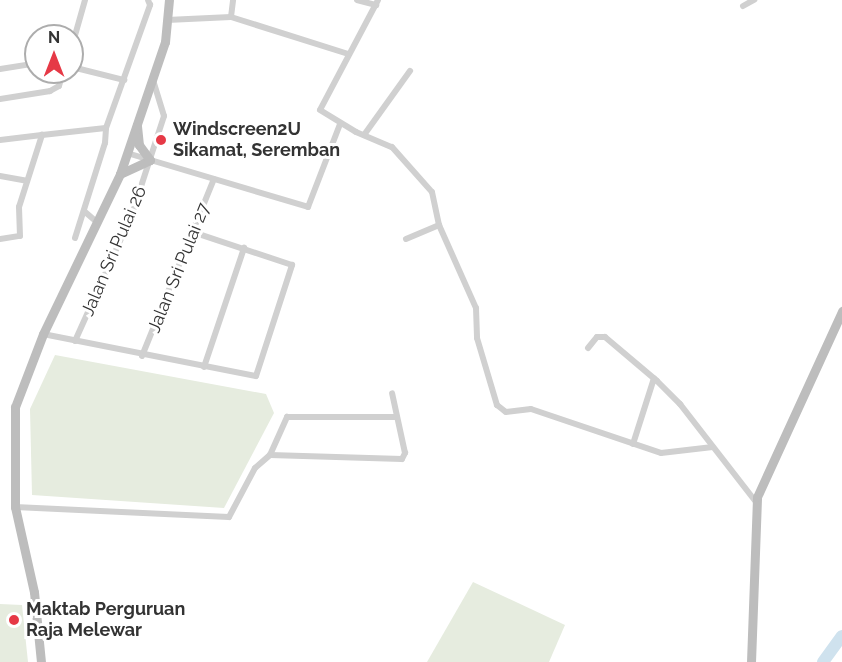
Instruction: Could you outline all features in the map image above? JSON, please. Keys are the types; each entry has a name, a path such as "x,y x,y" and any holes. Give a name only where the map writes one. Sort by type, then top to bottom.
{"main road":[{"path":"162,0 168,18"},
{"path":"41,662 34,592 15,507 15,407 43,334 120,174 137,120 153,81 168,18 169,0"},
{"path":"120,174 150,160 139,146 137,120"},
{"path":"751,662 756,502 842,311"}],"street":[{"path":"78,24 85,0"},
{"path":"75,238 105,143 106,128 150,5 148,0"},
{"path":"231,17 233,0"},
{"path":"357,0 377,2 320,110 340,124 392,147 426,184 439,225 476,308 477,338 501,409 511,412 531,409 633,444 669,453 713,447"},
{"path":"743,6 754,0"},
{"path":"168,18 231,17 348,54"},
{"path":"0,69 24,65"},
{"path":"84,70 124,80"},
{"path":"364,135 410,71"},
{"name":"Jalan Sri Pulai 26","path":"75,341 132,214 164,116 153,81"},
{"path":"0,99 50,91 60,84"},
{"path":"127,153 308,207 340,124"},
{"path":"0,140 106,128"},
{"path":"0,239 20,236 19,207 42,135"},
{"path":"0,176 27,182"},
{"name":"Jalan Sri Pulai 27","path":"142,356 195,233 214,179"},
{"path":"84,212 98,223"},
{"path":"406,239 439,225"},
{"path":"43,334 142,356 256,375 291,265 195,233"},
{"path":"204,366 244,248"},
{"path":"588,348 597,337 605,337 654,378 680,404 756,502"},
{"path":"633,444 654,378"},
{"path":"270,455 402,459 405,453 392,393"},
{"path":"15,507 229,517 255,468 270,455 292,415 396,417"}],"shaded area":[{"path":"55,355 266,394 274,413 224,508 32,495 30,409"},
{"path":"473,582 565,625 549,662 427,662"},
{"name":"Maktab Perguruan Raja Melewar","path":"0,604 22,605 28,662 0,662"}],"waterway":[{"path":"823,662 842,636"}],"place":[{"name":"Windscreen2U Sikamat, Seremban","path":"161,140"},
{"name":"Maktab Perguruan Raja Melewar","path":"14,620"}]}
